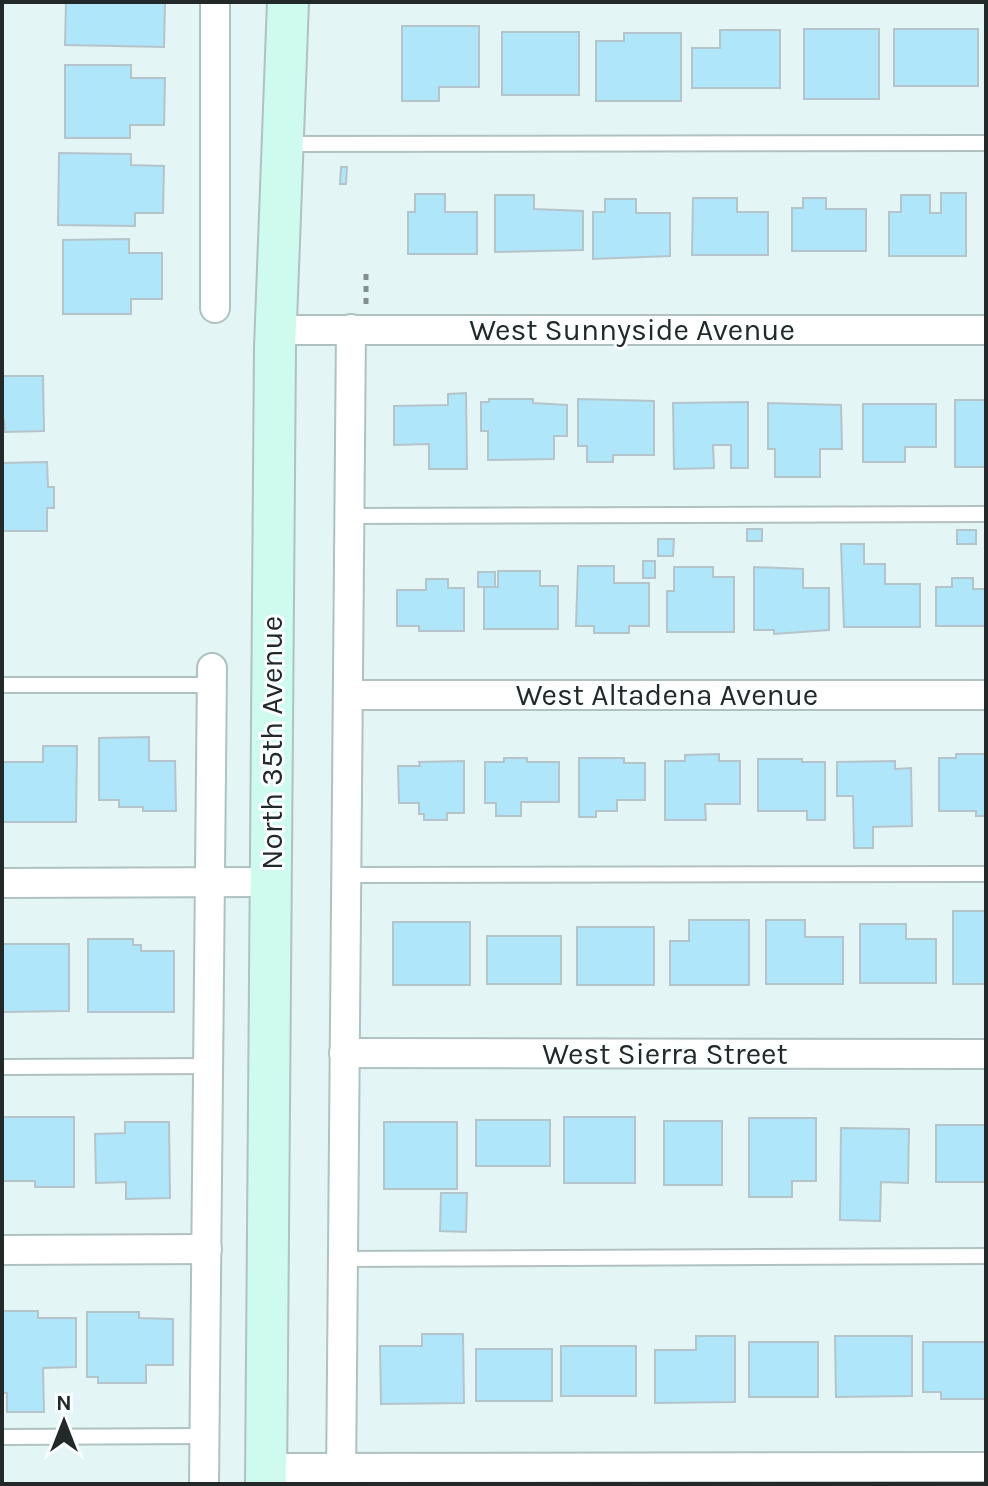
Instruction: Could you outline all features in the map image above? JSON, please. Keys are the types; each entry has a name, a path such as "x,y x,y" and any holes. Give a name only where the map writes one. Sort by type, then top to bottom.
{"main road":[{"name":"North 35th Avenue","path":"266,1476 277,330 288,2"}],"street":[{"path":"215,2 215,308"},
{"path":"341,1476 351,329"},
{"name":"West Sunnyside Avenue","path":"277,330 986,330"},
{"name":"North 35th Avenue","path":"204,1484 212,677"},
{"name":"West Altadena Avenue","path":"348,695 986,695"},
{"path":"2,883 271,882"},
{"name":"West Sierra Street","path":"344,1053 986,1054"},
{"path":"2,1250 207,1249"},
{"path":"266,1476 986,1467"}],"lane":[{"path":"283,144 986,143"},
{"path":"350,516 986,514"},
{"path":"2,685 212,677"},
{"path":"346,875 986,874"},
{"path":"2,1067 209,1066"},
{"path":"343,1259 986,1256"},
{"path":"2,1437 204,1436"}],"building":[{"path":"66,2 165,2 164,47 65,45"},
{"path":"402,26 479,26 479,87 439,87 439,101 402,101"},
{"path":"804,29 879,29 879,99 804,99"},
{"path":"894,29 978,29 978,86 894,86"},
{"path":"720,30 780,30 780,88 692,88 692,48 720,48"},
{"path":"502,32 579,32 579,95 502,95"},
{"path":"624,33 681,33 681,101 596,101 596,41 624,41"},
{"path":"65,65 131,65 131,78 165,78 164,125 130,125 130,138 65,138"},
{"path":"59,153 131,154 131,165 164,166 163,213 135,213 135,226 58,225"},
{"path":"341,167 347,167 346,184 340,184"},
{"path":"941,193 966,193 966,256 889,256 889,212 901,212 901,195 930,195 930,213 941,213"},
{"path":"415,194 445,194 445,212 477,212 477,254 408,254 408,212 415,212"},
{"path":"495,195 534,195 534,209 583,211 583,250 495,252"},
{"path":"693,198 737,198 737,212 768,212 768,255 692,255"},
{"path":"803,198 826,198 826,209 866,209 866,251 792,251 792,208 803,208"},
{"path":"605,199 636,199 636,213 670,213 670,256 593,259 593,212 605,212"},
{"path":"129,239 129,253 162,253 162,299 131,299 131,314 63,314 63,240"},
{"path":"3,376 43,376 44,431 5,432 2,420"},
{"path":"466,393 467,469 429,469 429,444 394,445 394,406 448,405 448,394"},
{"path":"489,399 533,399 533,403 567,405 567,436 554,436 554,459 488,460 488,431 481,431 481,402 489,402"},
{"path":"578,399 654,401 654,455 613,455 613,462 587,462 587,446 578,446"},
{"path":"955,400 986,400 986,467 955,467"},
{"path":"748,402 748,468 731,468 731,445 713,445 714,468 674,469 673,403"},
{"path":"768,403 841,405 842,449 820,449 820,477 775,477 775,449 768,449"},
{"path":"863,404 936,404 936,447 905,447 905,462 863,462"},
{"path":"47,462 48,487 54,487 54,508 47,508 47,531 2,531 2,463"},
{"path":"747,529 762,529 762,541 747,541"},
{"path":"957,530 976,530 976,544 957,544"},
{"path":"658,539 674,539 673,556 658,556"},
{"path":"841,544 864,544 864,564 885,564 885,584 920,584 920,627 844,627"},
{"path":"643,561 655,561 655,578 643,578"},
{"path":"578,566 614,566 614,583 649,583 649,626 629,626 629,633 594,633 594,626 576,626"},
{"path":"674,567 713,567 713,577 734,577 734,632 667,632 667,591 674,591"},
{"path":"754,567 803,569 803,588 829,588 829,630 774,634 774,630 754,630"},
{"path":"498,571 540,571 540,586 558,586 558,629 484,629 484,587 498,587"},
{"path":"478,572 495,572 495,587 478,587"},
{"path":"952,578 973,578 973,589 986,589 986,626 936,626 936,587 952,587"},
{"path":"426,579 448,579 448,588 464,588 464,631 419,631 419,626 397,626 397,590 426,590"},
{"path":"149,737 149,761 175,761 176,811 143,811 143,807 119,807 119,800 99,800 99,738"},
{"path":"43,746 77,746 76,822 3,822 3,762 43,762"},
{"path":"719,754 719,761 740,761 740,804 705,804 706,820 665,820 665,761 685,761 685,755"},
{"path":"956,754 985,754 986,816 976,816 976,811 939,811 939,758 956,758"},
{"path":"504,758 559,762 559,802 521,802 521,816 496,816 496,803 485,803 485,762 504,762"},
{"path":"579,758 624,758 624,763 645,763 645,800 617,800 617,811 596,811 596,817 579,817"},
{"path":"758,759 825,762 825,820 807,820 807,811 758,811"},
{"path":"464,761 464,813 447,813 447,820 424,820 424,814 419,814 419,803 399,803 398,766 420,766 419,762"},
{"path":"895,761 895,769 911,768 912,826 873,827 873,848 854,848 853,796 837,796 837,762"},
{"path":"953,911 986,911 986,984 953,984"},
{"path":"689,920 749,920 749,985 670,985 670,941 689,941"},
{"path":"766,920 805,920 805,937 843,937 843,984 766,984"},
{"path":"393,922 470,922 470,985 393,985"},
{"path":"860,924 906,924 906,939 936,939 936,983 860,983"},
{"path":"577,927 654,927 654,985 577,985"},
{"path":"487,936 561,936 561,984 487,984"},
{"path":"88,939 133,939 133,945 141,945 141,951 174,951 174,1012 88,1012"},
{"path":"2,944 69,944 69,1011 2,1012"},
{"path":"2,1117 74,1117 74,1187 35,1187 35,1181 2,1181"},
{"path":"564,1117 635,1117 635,1183 564,1183"},
{"path":"749,1118 816,1118 816,1181 792,1181 792,1197 749,1197"},
{"path":"476,1120 550,1120 550,1166 476,1166"},
{"path":"664,1121 722,1121 722,1185 664,1185"},
{"path":"125,1122 169,1122 170,1198 126,1199 126,1182 96,1183 95,1134 125,1133"},
{"path":"384,1122 457,1122 457,1189 384,1189"},
{"path":"936,1125 986,1125 986,1182 936,1182"},
{"path":"841,1128 909,1129 908,1183 881,1182 880,1221 840,1220"},
{"path":"441,1193 467,1193 466,1232 440,1231"},
{"path":"2,1311 38,1311 38,1318 76,1318 76,1367 43,1368 44,1412 7,1412 7,1393 2,1393"},
{"path":"87,1312 139,1312 139,1318 173,1319 173,1365 146,1365 146,1383 98,1383 98,1377 87,1377"},
{"path":"422,1334 463,1334 464,1403 381,1404 380,1346 422,1346"},
{"path":"696,1336 735,1336 735,1402 655,1403 655,1350 696,1350"},
{"path":"835,1336 912,1336 912,1396 836,1397"},
{"path":"749,1342 818,1342 818,1397 749,1397"},
{"path":"923,1342 986,1342 986,1399 941,1399 941,1392 923,1392"},
{"path":"561,1346 636,1346 636,1396 561,1396"},
{"path":"476,1349 552,1349 552,1401 476,1401"}]}
